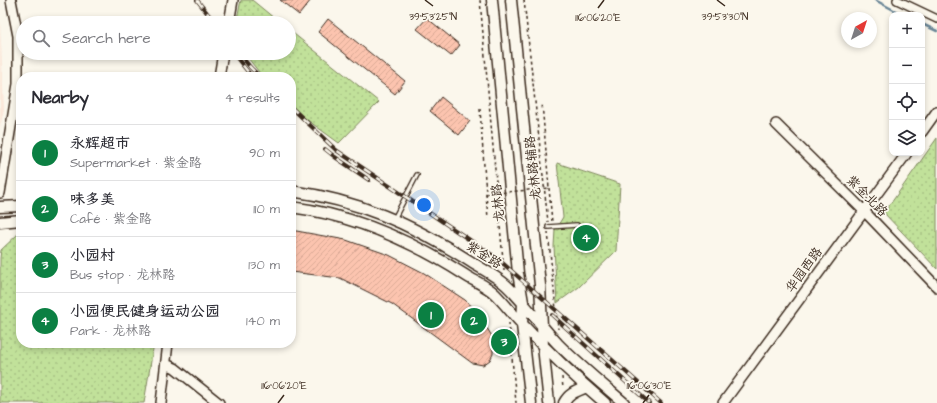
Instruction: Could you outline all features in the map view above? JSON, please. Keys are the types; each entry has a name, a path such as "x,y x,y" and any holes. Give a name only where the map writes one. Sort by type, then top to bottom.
{"main road":[{"name":"龙林路","path":"492,0 518,273 523,302 522,325 531,403"},
{"path":"511,0 540,279 543,346 549,403"},
{"name":"紫金路","path":"296,192 322,196 352,204 394,219 427,236 505,285 523,302 559,345 624,403"},
{"path":"0,207 16,206"},
{"name":"紫金路","path":"296,208 315,210 358,222 390,234 412,244 448,264 494,293 543,346 605,403"},
{"path":"0,222 16,220"},
{"path":"564,403 567,397 573,393 587,388"}],"street":[{"path":"11,0 16,26"},
{"path":"230,16 233,0"},
{"path":"897,0 937,19"},
{"path":"18,60 18,72"},
{"path":"220,72 222,60"},
{"path":"0,193 16,96"},
{"path":"925,128 937,111"},
{"name":"紫金北路","path":"776,124 864,211 937,287"},
{"name":"华园西路","path":"723,403 905,156"},
{"path":"161,403 168,348"},
{"path":"166,364 175,368 218,403"}],"lane":[{"path":"394,219 417,175"},
{"path":"548,227 577,225"}],"path":[{"name":"龙林路","path":"480,0 505,285"},
{"name":"龙林路辅路","path":"524,0 558,334"},
{"path":"542,104 551,213"},
{"path":"480,109 488,218"},
{"path":"486,194 549,188"},
{"path":"509,322 516,403"}],"shaded area":[{"path":"0,19 4,109 0,127"}],"green space":[{"path":"241,0 252,0 271,16 238,16"},
{"path":"296,36 379,102 339,143 296,112 296,72 259,72 250,60 296,60"},
{"path":"937,138 937,269 884,213"},
{"path":"557,163 620,184 616,251 579,287 557,303 554,246 555,230 563,217"},
{"path":"16,236 16,348 153,348 144,403 0,403 1,250"}],"building":[{"path":"280,0 311,0 299,15"},
{"path":"427,18 460,45 451,56 417,29"},
{"path":"328,19 405,81 395,94 318,32"},
{"path":"441,97 470,121 459,135 430,111"},
{"path":"296,231 346,240 389,255 424,273 465,300 476,310 493,338 493,354 490,360 483,365 472,363 392,304 340,278 296,273"}],"waterway":[{"path":"875,0 897,12"},
{"path":"925,25 937,31"}],"railway":[{"path":"197,0 210,16"},
{"path":"239,60 248,72"},
{"path":"244,60 255,72"},
{"path":"296,112 336,150 498,259 661,403"},
{"path":"325,149 369,180"},
{"path":"552,315 649,403"}],"place":[{"name":"小园便民健身运动公园","path":"586,238"},
{"name":"永辉超市","path":"431,315"},
{"name":"味多美","path":"474,321"},
{"name":"小园村","path":"504,342"}]}
